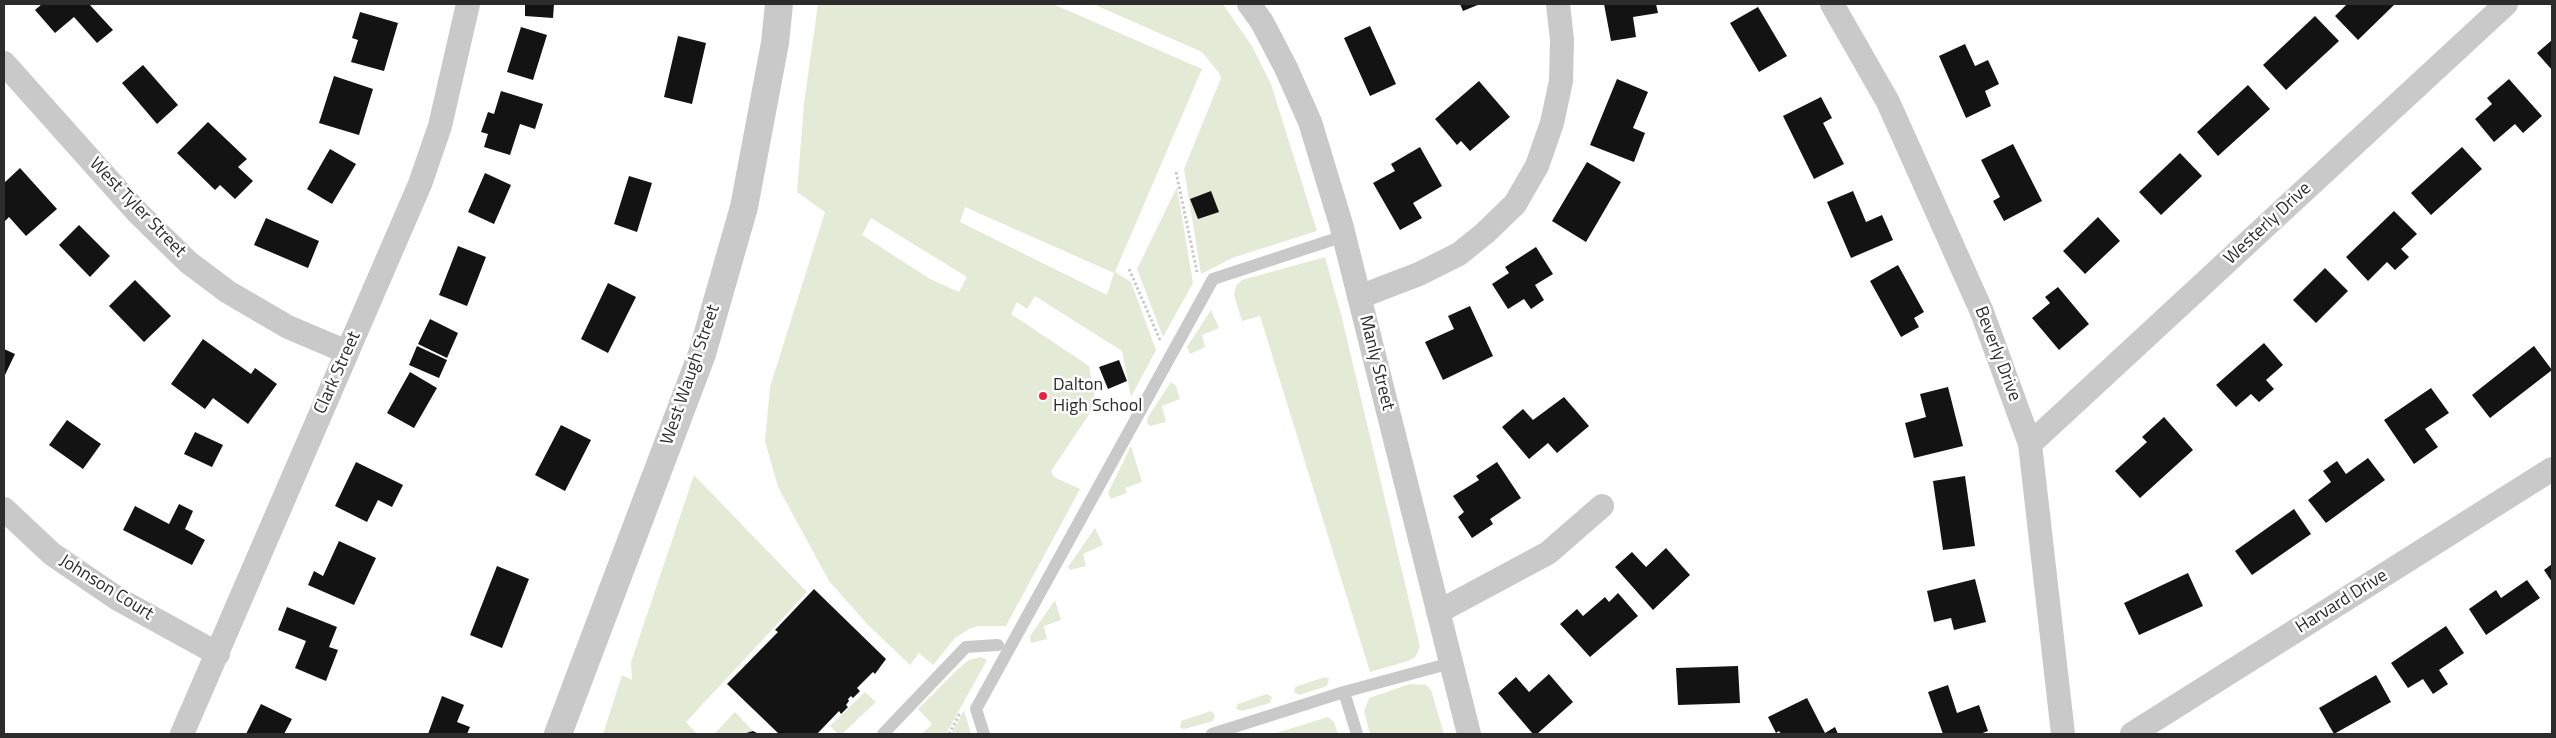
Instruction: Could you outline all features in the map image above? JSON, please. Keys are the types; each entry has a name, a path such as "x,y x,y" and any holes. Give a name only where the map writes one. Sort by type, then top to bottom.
{"street":[{"name":"Clark Street","path":"182,734 420,184 440,126 468,4"},
{"name":"West Waugh Street","path":"558,734 702,354 744,207 773,52 779,4"},
{"name":"Manly Street","path":"1249,4 1262,22 1286,68 1310,122 1344,236 1469,734"},
{"path":"1359,297 1419,274 1459,254 1485,233 1515,204 1537,166 1552,123 1561,81 1562,40 1558,4"},
{"name":"Beverly Drive","path":"1832,4 1888,102 1982,312 2006,372 2030,444 2063,734"},
{"name":"Westerly Drive","path":"2030,444 2506,4"},
{"name":"West Tyler Street","path":"4,63 138,213 188,262 228,292 288,327 347,352"},
{"name":"Harvard Drive","path":"2132,734 2552,469"},
{"path":"1438,612 1548,553 1602,506"},
{"name":"Johnson Court","path":"4,509 52,554 118,599 218,654"}],"lane":[{"path":"984,734 976,709 1213,279 1344,236"},
{"path":"883,734 966,646 998,645"},
{"path":"1212,734 1344,692 1451,663"},
{"path":"1344,692 1357,734"}],"path":[{"path":"1176,172 1199,278"},
{"path":"1161,342 1166,334"}],"green space":[{"path":"818,4 1053,4 1202,69 1115,272 1131,282 1156,350 1131,397 1122,351 1035,296 1027,309 1017,302 1011,314 1089,366 1096,404 1051,471 1054,477 1080,489 1006,626 978,626 969,629 955,638 933,665 919,653 910,665 868,625 829,581 778,487 765,441 770,387 825,212 797,192 804,103","holes":["965,207 1114,273 1107,295 960,222","871,218 967,277 959,292 930,279 862,235"]},
{"path":"1093,4 1223,4 1253,48 1271,84 1317,231 1232,258 1201,274 1184,169 1221,78 1219,73 1202,52"},
{"path":"1177,187 1193,283 1163,337 1137,269"},
{"path":"1325,257 1341,314 1420,647 1415,657 1408,661 1370,672 1260,316 1242,321 1234,295 1236,286 1242,280"},
{"path":"1211,310 1219,328 1202,335 1205,347 1190,354 1187,347"},
{"path":"1171,382 1176,386 1180,399 1162,406 1166,422 1150,426 1147,423 1148,417"},
{"path":"1131,446 1142,482 1125,488 1127,493 1111,499 1108,493"},
{"path":"694,475 807,592 686,722 697,734 603,734 622,675 632,680 631,662"},
{"path":"1095,528 1103,545 1083,554 1086,566 1070,570 1068,567"},
{"path":"1055,600 1061,620 1044,626 1047,639 1031,643 1030,636"},
{"path":"981,657 987,660 946,734 922,734 932,724 918,709 959,668 969,660"},
{"path":"1325,677 1329,679 1327,686 1299,695 1294,692 1295,687"},
{"path":"1410,684 1426,685 1431,690 1444,734 1370,734 1364,711 1369,698"},
{"path":"865,692 876,702 842,734 838,734 830,726"},
{"path":"1267,694 1272,697 1270,703 1242,711 1236,709 1238,704"},
{"path":"964,710 971,734 951,734"},
{"path":"1211,711 1215,715 1213,721 1184,729 1180,728 1181,721"},
{"path":"735,712 753,731 742,734 714,734"},
{"path":"1328,717 1334,722 1338,734 1273,734"}],"building":[{"path":"42,4 89,4 113,30 97,43 74,17 55,33 35,10"},
{"path":"525,4 554,4 553,18 525,16"},
{"path":"1460,4 1480,4 1463,11"},
{"path":"1604,4 1656,4 1658,13 1633,17 1636,37 1611,41"},
{"path":"2347,4 2395,4 2358,40 2335,16"},
{"path":"1758,7 1787,56 1759,72 1730,23"},
{"path":"360,12 398,23 384,71 351,62 358,40 352,38"},
{"path":"2315,16 2339,41 2286,90 2263,65"},
{"path":"1370,26 1396,84 1370,96 1344,38"},
{"path":"521,27 547,35 533,80 507,72"},
{"path":"678,36 706,43 692,104 664,97"},
{"path":"2552,40 2552,70 2537,53"},
{"path":"1965,44 1975,66 1988,60 1999,84 1985,91 1991,106 1966,118 1939,56"},
{"path":"143,65 178,105 157,124 122,83"},
{"path":"334,76 373,89 359,135 319,123"},
{"path":"1617,79 1648,92 1633,128 1645,133 1634,162 1590,145"},
{"path":"2509,79 2542,116 2523,133 2515,124 2494,142 2475,119 2492,104 2487,98"},
{"path":"1479,81 1510,117 1470,151 1461,141 1457,145 1435,119"},
{"path":"2248,85 2270,109 2218,156 2197,132"},
{"path":"501,91 543,104 535,129 520,124 510,155 484,147 488,134 481,132 488,112 494,114"},
{"path":"1821,97 1832,118 1823,123 1844,164 1814,179 1783,116"},
{"path":"208,122 247,159 238,167 253,181 235,199 220,185 215,190 177,153"},
{"path":"2013,144 2042,201 2004,221 1993,201 2000,197 1981,160"},
{"path":"1420,147 1442,186 1413,203 1422,218 1400,230 1373,183 1395,171 1391,164"},
{"path":"2462,147 2482,169 2431,215 2411,193"},
{"path":"330,149 356,164 332,204 307,189"},
{"path":"2180,153 2202,176 2161,215 2139,192"},
{"path":"1587,162 1621,182 1586,242 1552,221"},
{"path":"20,168 57,209 26,236 9,217 4,222 4,183"},
{"path":"485,173 511,185 494,224 468,212"},
{"path":"629,176 652,183 637,232 614,224"},
{"path":"1211,191 1219,212 1198,219 1190,199"},
{"path":"1853,191 1866,222 1882,215 1893,240 1851,258 1827,202"},
{"path":"2394,211 2417,234 2401,249 2409,257 2395,270 2387,262 2368,281 2346,257"},
{"path":"2098,217 2120,241 2085,274 2063,251"},
{"path":"266,218 319,241 308,268 254,245"},
{"path":"79,225 110,256 90,277 59,245"},
{"path":"458,246 486,257 467,306 439,295"},
{"path":"1536,247 1553,274 1535,285 1544,300 1531,309 1524,299 1508,309 1492,284 1509,273 1505,267"},
{"path":"1898,265 1924,312 1914,318 1919,327 1901,337 1870,281"},
{"path":"2325,268 2348,291 2316,323 2293,300"},
{"path":"135,280 171,316 144,342 109,306"},
{"path":"608,283 636,297 608,353 581,339"},
{"path":"2058,287 2089,324 2059,350 2032,318 2050,303 2045,297"},
{"path":"1470,306 1493,356 1443,380 1425,342 1454,329 1448,316"},
{"path":"430,319 458,333 447,358 418,344"},
{"path":"203,339 251,374 255,368 277,384 248,424 213,398 205,409 171,384"},
{"path":"2264,343 2283,365 2266,380 2274,389 2259,402 2251,394 2236,407 2216,385"},
{"path":"417,346 447,360 439,378 409,365"},
{"path":"2534,346 2552,370 2490,418 2472,395"},
{"path":"4,349 15,354 4,377"},
{"path":"1119,360 1127,381 1108,389 1099,367"},
{"path":"410,372 437,388 414,428 387,413"},
{"path":"1948,387 1963,446 1914,458 1905,423 1926,417 1920,394"},
{"path":"2431,388 2449,413 2425,429 2438,447 2414,464 2384,420"},
{"path":"1564,397 1589,426 1557,453 1548,443 1529,459 1502,427 1523,409 1533,420"},
{"path":"2164,417 2193,450 2140,498 2115,471 2147,442 2142,437"},
{"path":"67,420 101,444 83,469 49,445"},
{"path":"561,425 591,440 565,491 535,475"},
{"path":"195,432 223,445 212,467 184,454"},
{"path":"2368,458 2385,480 2326,523 2308,500 2331,482 2323,471 2337,461 2346,474"},
{"path":"356,462 403,485 392,507 378,500 367,522 335,506"},
{"path":"1497,462 1521,498 1490,519 1493,524 1472,538 1458,517 1464,512 1453,496 1479,480 1476,476"},
{"path":"1965,476 1975,546 1943,550 1933,481"},
{"path":"179,504 193,511 185,529 205,540 192,565 123,530 135,506 169,524"},
{"path":"2294,509 2311,534 2252,575 2235,551"},
{"path":"339,541 376,558 354,605 308,585 314,571 323,576"},
{"path":"1666,548 1690,575 1653,610 1615,567 1632,552 1646,567"},
{"path":"2552,564 2552,582 2544,570"},
{"path":"497,566 529,579 502,648 470,635"},
{"path":"2188,573 2203,606 2139,635 2124,603"},
{"path":"1975,579 1986,622 1954,630 1951,618 1934,622 1927,591"},
{"path":"2527,580 2540,598 2486,635 2469,609 2496,590 2501,598"},
{"path":"814,589 886,659 875,674 873,672 857,688 860,691 853,698 851,696 848,699 849,701 846,705 848,707 841,714 839,711 817,734 779,734 727,684 778,632 775,630"},
{"path":"1618,593 1638,616 1590,657 1560,624 1577,609 1583,616 1605,597 1609,602"},
{"path":"287,607 337,627 329,647 338,650 326,681 295,668 306,641 278,630"},
{"path":"2446,626 2464,653 2439,670 2448,684 2433,694 2423,679 2408,688 2391,663"},
{"path":"1738,666 1740,703 1678,705 1676,668"},
{"path":"1549,674 1573,702 1537,734 1533,734 1498,693 1516,677 1529,692"},
{"path":"2376,675 2391,702 2334,734 2319,708"},
{"path":"1948,685 1957,713 1979,705 1988,731 1980,734 1943,734 1928,692"},
{"path":"442,696 464,705 457,722 470,727 467,734 428,734"},
{"path":"1807,698 1825,733 1835,727 1838,734 1781,734 1779,731 1776,733 1768,717"},
{"path":"261,704 292,719 284,734 246,734"},
{"path":"753,731 759,734 743,734"}],"place":[{"name":"Dalton High School","path":"1043,396"}]}
